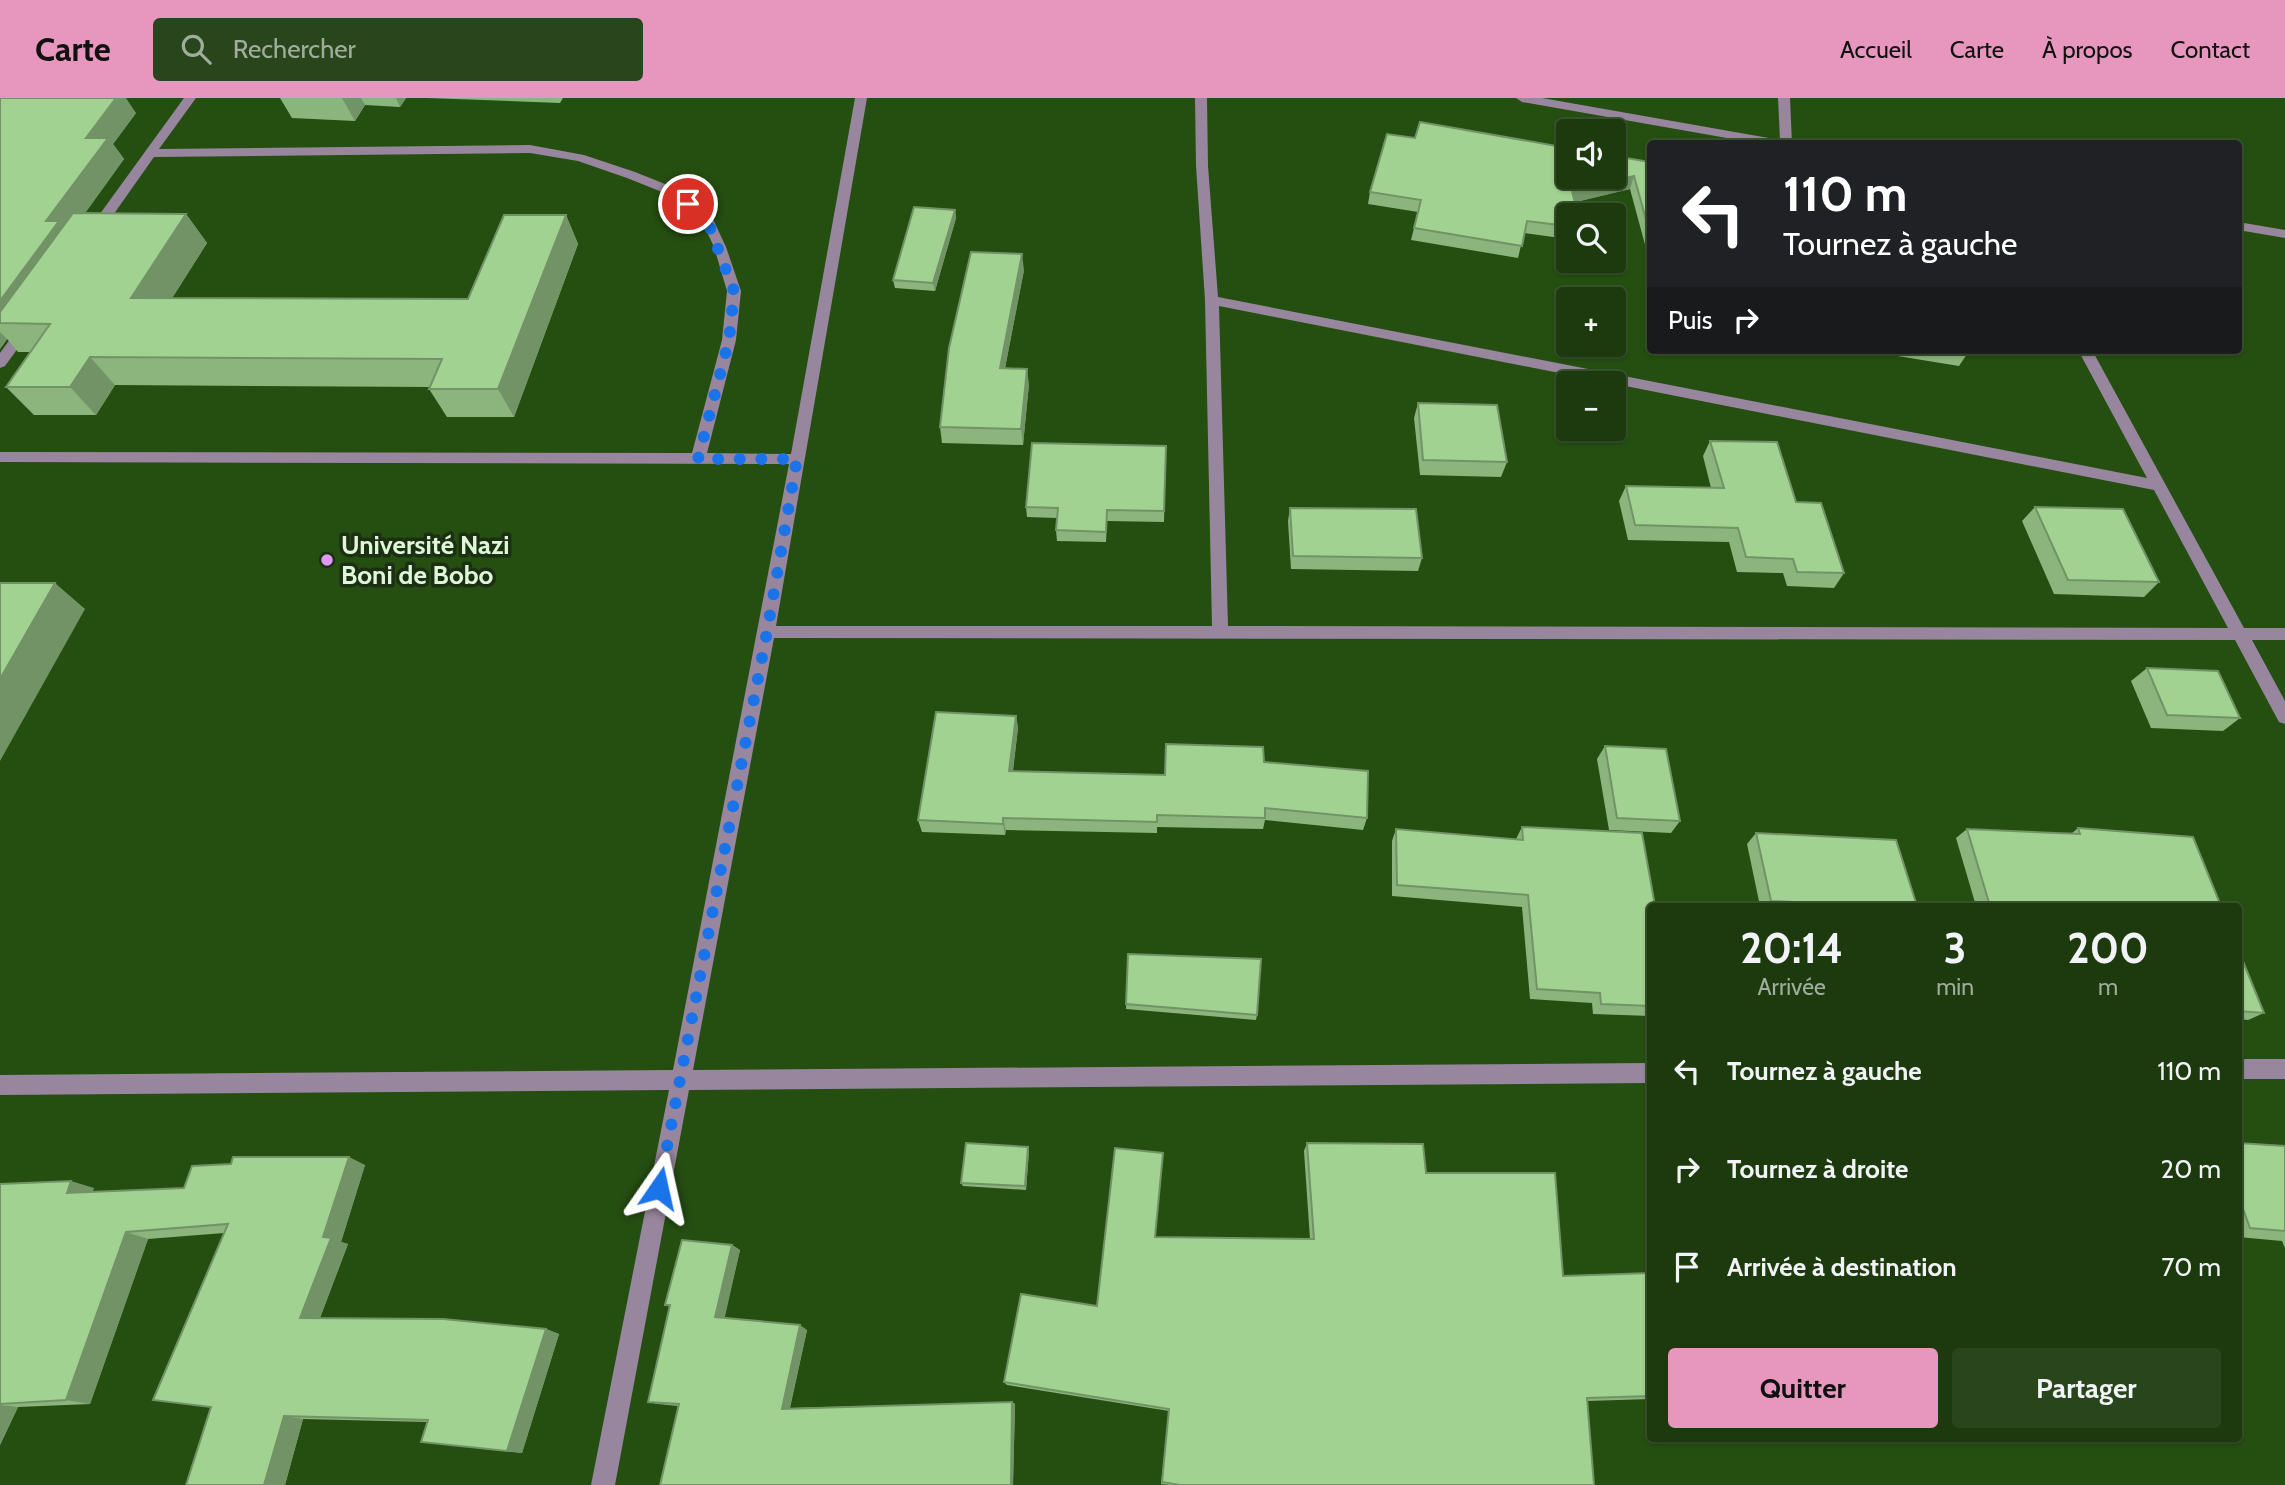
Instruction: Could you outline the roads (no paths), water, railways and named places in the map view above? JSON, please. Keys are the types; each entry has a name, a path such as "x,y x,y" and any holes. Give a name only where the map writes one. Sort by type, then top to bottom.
{"street":[{"path":"87,241 190,98"},
{"path":"603,1485 767,632 861,98"},
{"path":"1201,98 1202,166 1212,300 1220,631"},
{"path":"1522,98 1762,140"},
{"path":"1784,98 1785,140"},
{"path":"150,153 530,149 580,158 671,191 706,217 734,291 729,340 698,459"},
{"path":"2242,227 2285,234"},
{"path":"1212,300 2159,486"},
{"path":"0,363 32,318"},
{"path":"2087,354 2285,717"},
{"path":"0,457 797,459"},
{"path":"767,632 2285,634"},
{"path":"2242,1069 2285,1069"},
{"path":"0,1085 1647,1073"}],"place":[{"name":"Université Nazi Boni de Bobo","path":"327,560"}]}
